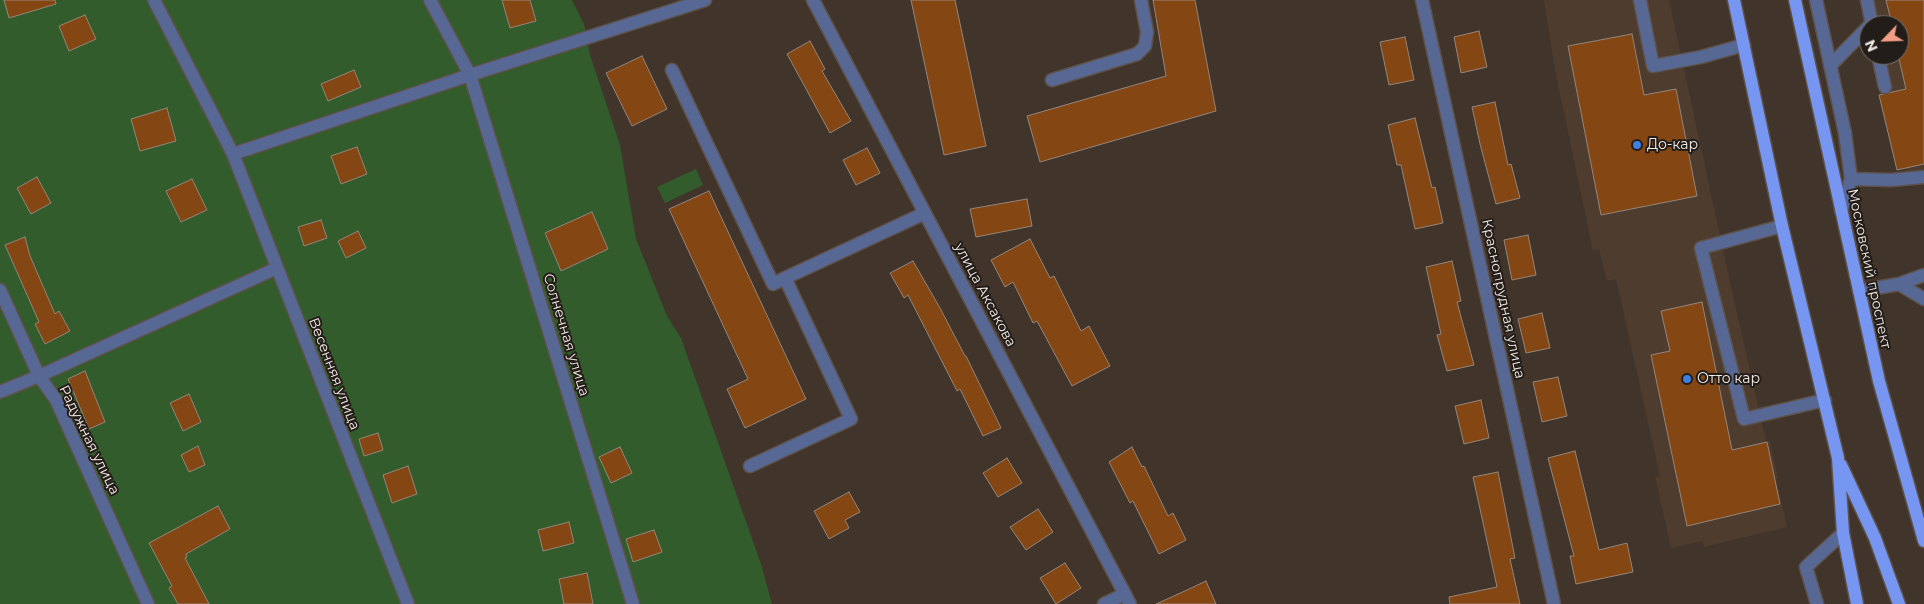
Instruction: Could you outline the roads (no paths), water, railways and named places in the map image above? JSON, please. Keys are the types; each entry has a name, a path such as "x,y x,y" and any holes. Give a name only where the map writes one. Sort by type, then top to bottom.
{"main road":[{"path":"1734,0 1782,226 1838,458 1843,533 1857,604"},
{"name":"Московский проспект","path":"1795,0 1879,381 1924,541"},
{"path":"1838,458 1875,538 1899,604"}],"street":[{"name":"Весенняя улица","path":"154,0 232,154 408,604"},
{"name":"Солнечная улица","path":"430,0 470,75 632,604"},
{"path":"232,154 705,0"},
{"name":"улица Аксакова","path":"812,0 1128,599"},
{"path":"1052,80 1137,54 1145,46 1147,32 1141,0"},
{"name":"Краснопрудная улица","path":"1422,0 1554,604"},
{"path":"1640,0 1653,66 1701,57 1744,44"},
{"path":"1816,0 1846,133 1852,178 1841,211"},
{"path":"1867,0 1869,15"},
{"path":"1830,66 1859,37"},
{"path":"1880,65 1885,87"},
{"path":"672,70 773,284 925,213"},
{"path":"1852,178 1892,180 1924,177"},
{"path":"1782,226 1701,248 1744,419 1825,400"},
{"path":"0,392 277,268"},
{"path":"1859,291 1900,284 1924,275"},
{"path":"750,466 851,419 784,278"},
{"path":"1900,284 1924,299"},
{"name":"Радужная улица","path":"0,290 39,376 56,400 148,604"},
{"path":"1817,604 1806,567 1843,533"},
{"path":"1104,604 1128,599"}],"place":[{"name":"До-кар","path":"1637,145"},
{"name":"Отто кар","path":"1687,379"}]}
